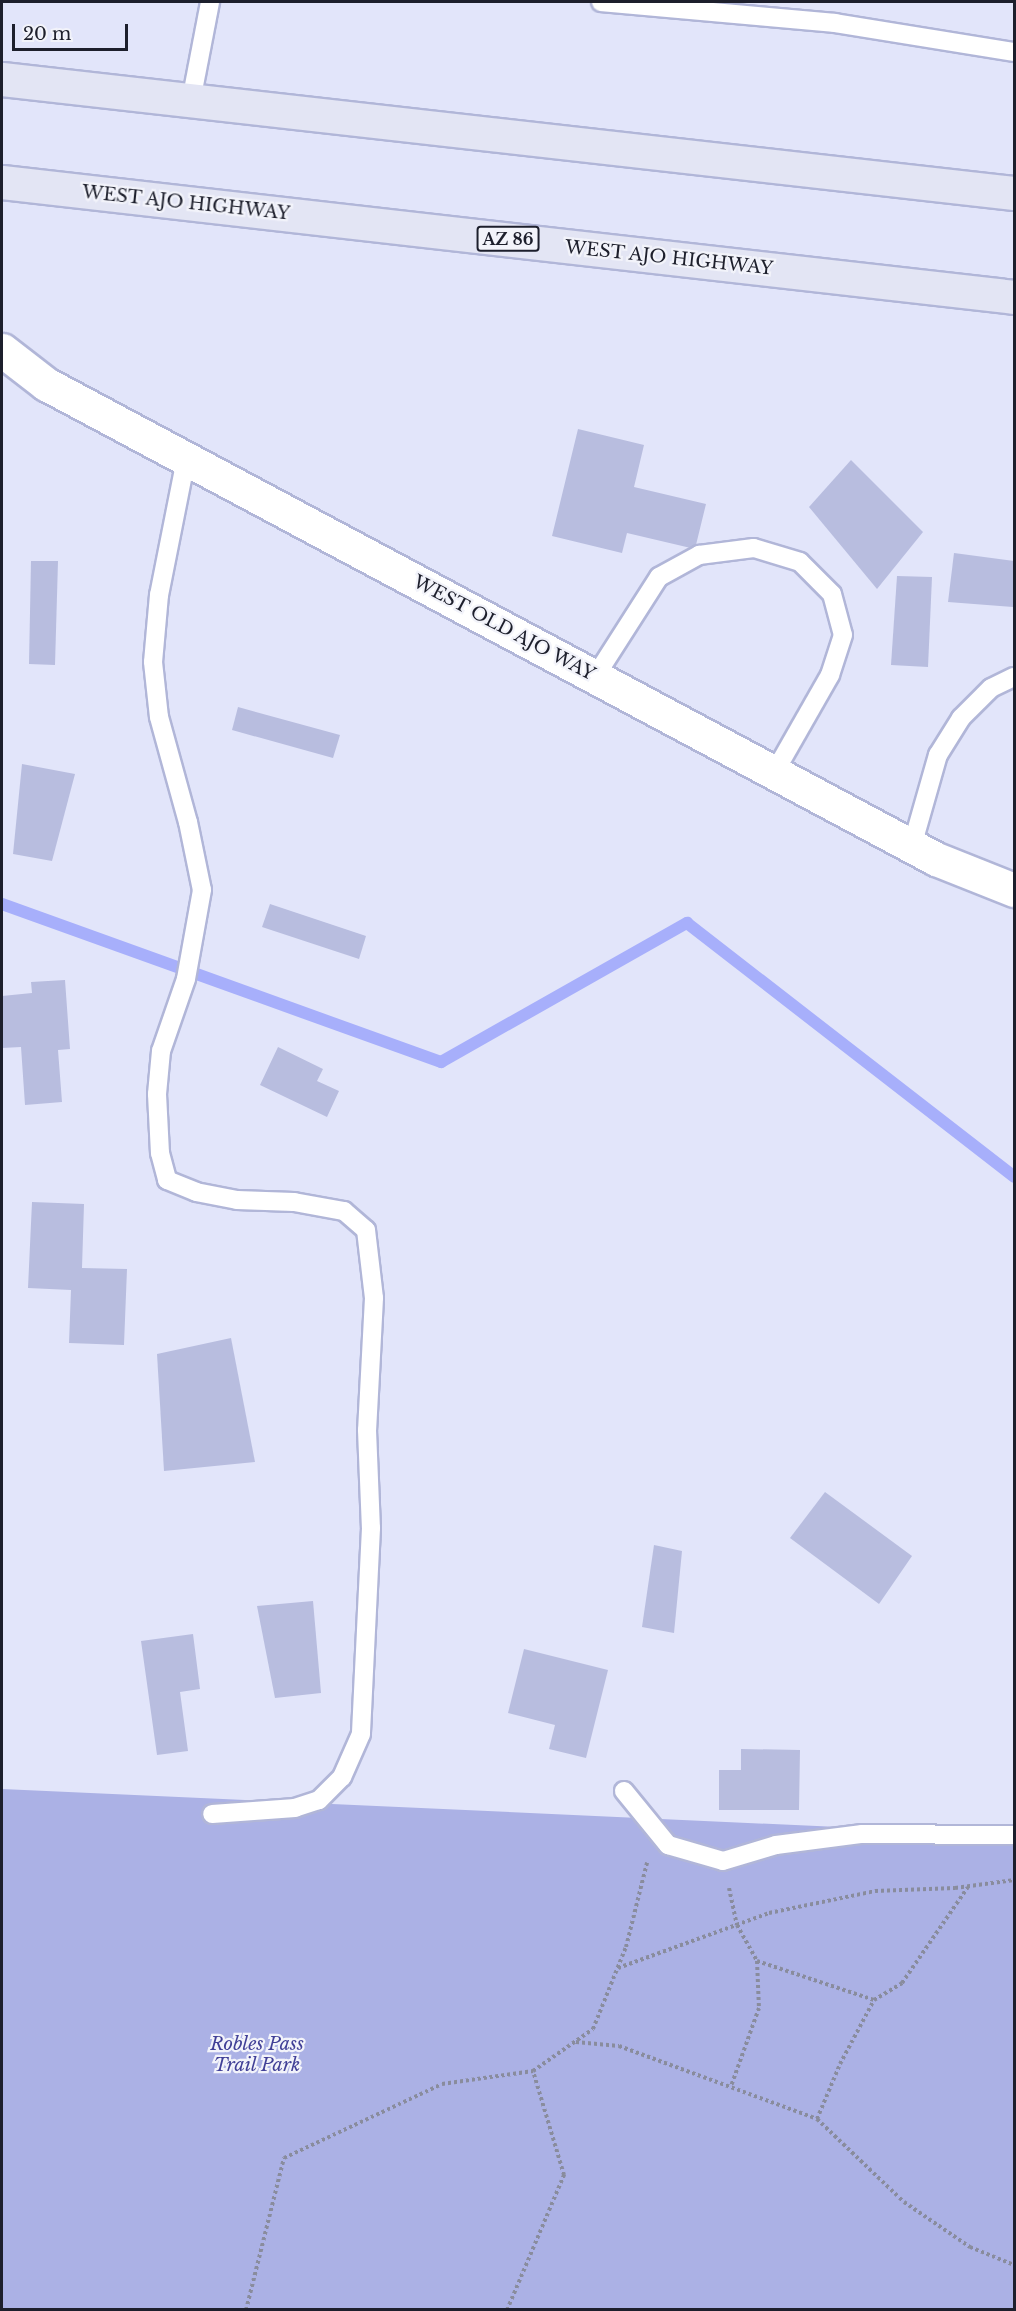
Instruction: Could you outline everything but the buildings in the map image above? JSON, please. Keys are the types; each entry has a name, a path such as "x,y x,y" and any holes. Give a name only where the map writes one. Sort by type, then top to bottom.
{"main road":[{"path":"2,79 1014,193"},
{"name":"WEST AJO HIGHWAY","path":"2,182 1014,297"}],"street":[{"name":"WEST OLD AJO WAY","path":"2,350 46,384 186,459 912,846 1014,890"}],"lane":[{"path":"191,101 210,2"},
{"path":"601,2 835,23 1014,52"},
{"path":"186,459 159,594 153,662 159,717 188,822 202,890 186,980 161,1052 157,1094 160,1153 167,1180 196,1192 237,1200 294,1202 344,1211 366,1230 373,1265 367,1430 371,1528 361,1734 342,1777 319,1800 295,1808 212,1814"},
{"path":"595,677 659,578 699,555 754,548 800,562 832,594 843,635 830,675 774,772"},
{"path":"912,846 938,755 962,718 991,688 1014,676"},
{"path":"624,1791 668,1845 723,1861 776,1845 862,1834 1014,1835"}],"path":[{"path":"246,2310 284,2158 441,2084 533,2071 593,2030 617,1968 655,1830"},
{"path":"723,1861 737,1925 757,1961 759,2008 731,2086"},
{"path":"617,1968 769,1913 875,1891 969,1886 1014,1880"},
{"path":"817,2119 840,2064 874,2000 902,1983 969,1886"},
{"path":"757,1961 874,2000"},
{"path":"575,2042 620,2046 817,2119 904,2202 970,2247 1014,2265"},
{"path":"507,2310 564,2175 533,2071"}],"green space":[{"name":"Robles Pass Trail Park","path":"2,1789 1014,1835 1014,2309 2,2310"}],"waterway":[{"path":"2,904 441,1062 687,923 1014,1177"}]}
